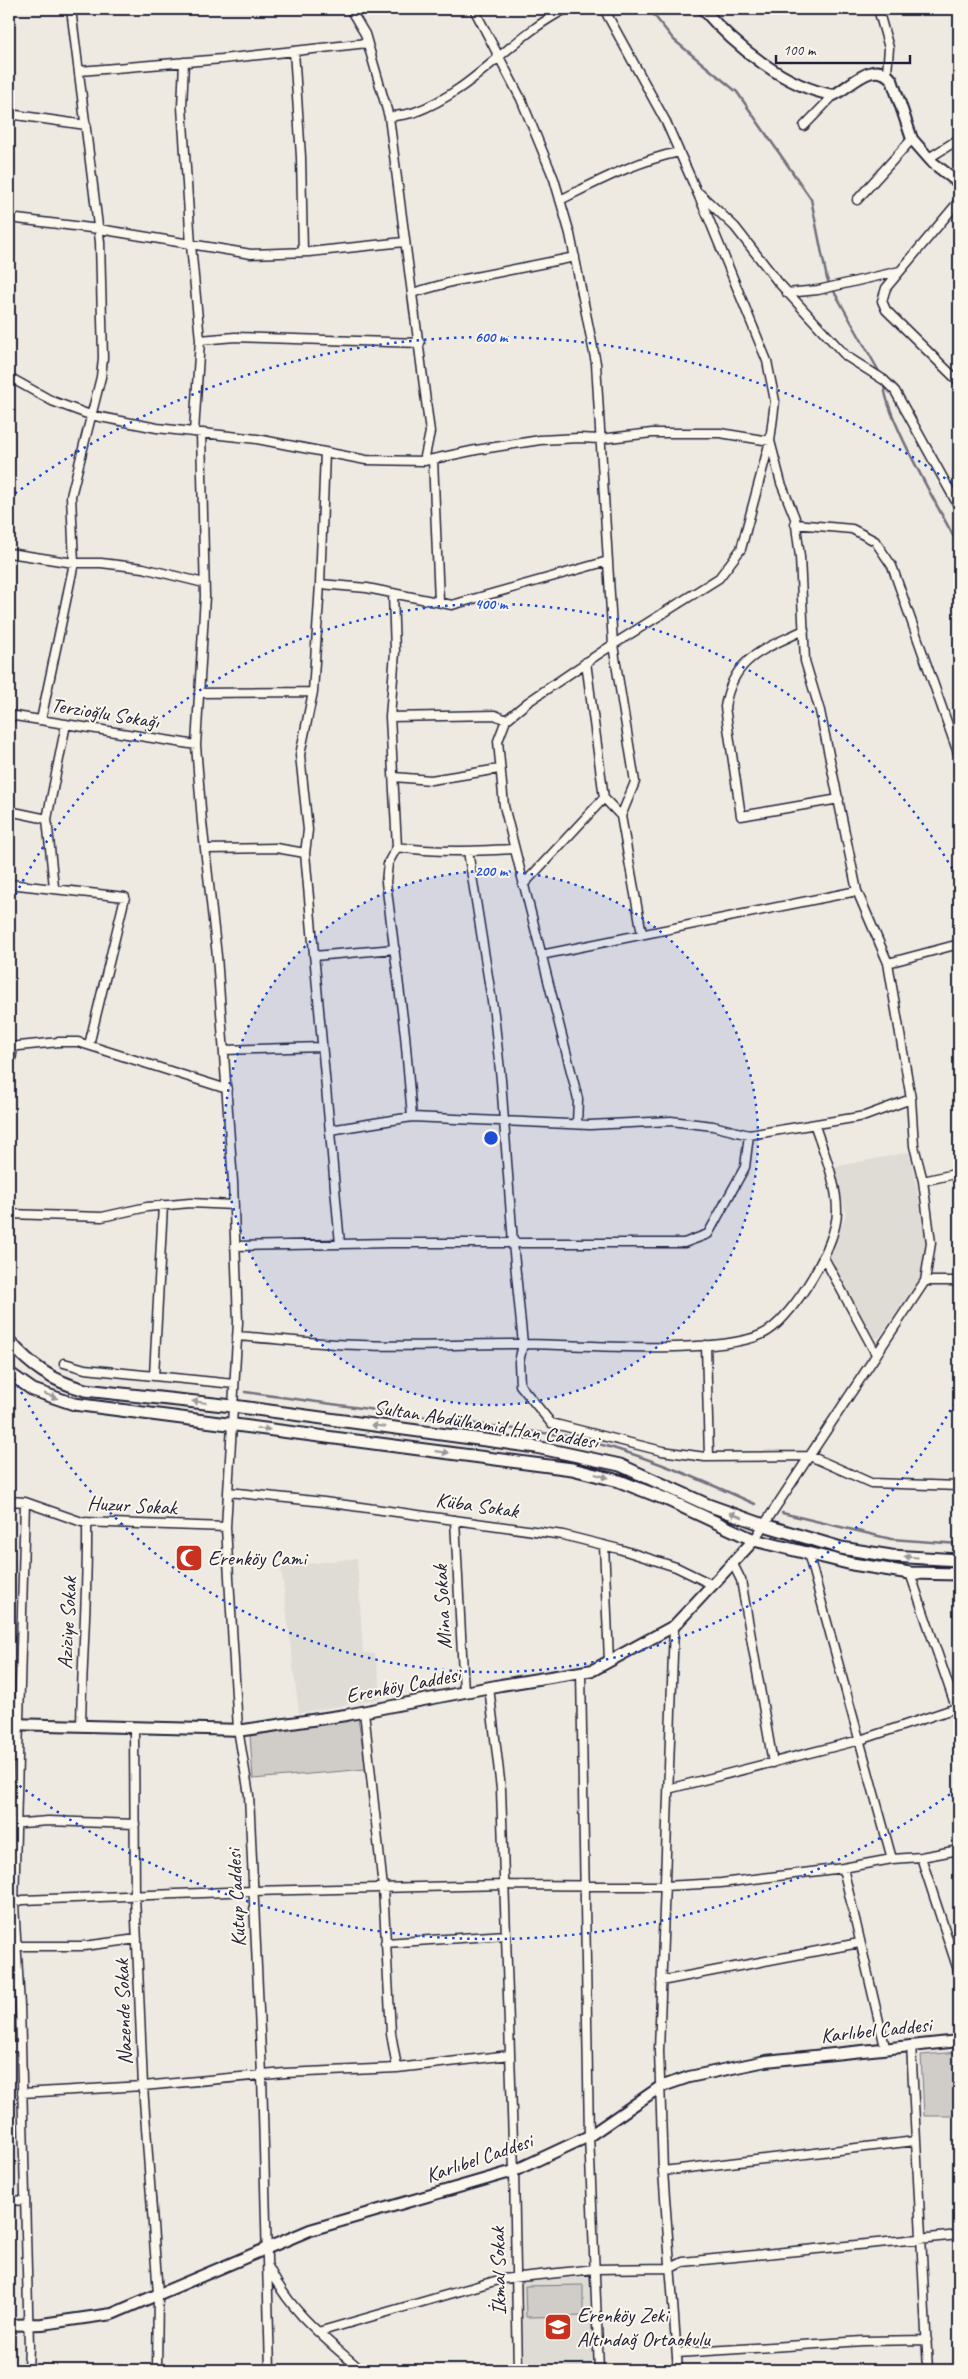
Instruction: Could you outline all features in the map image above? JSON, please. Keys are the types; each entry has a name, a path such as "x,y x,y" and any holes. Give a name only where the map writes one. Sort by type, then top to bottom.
{"main road":[{"name":"Sultan Abdülhamid Han Caddesi","path":"9,1341 37,1369 65,1385 85,1390 233,1406 536,1447 620,1465 708,1505 764,1525 841,1548 891,1556 959,1560"},
{"name":"Sultan Abdülhamid Han Caddesi","path":"10,1375 33,1390 74,1404 572,1469 627,1484 754,1540 852,1564 910,1573 959,1574"}],"street":[{"path":"41,720 74,563 71,496 101,377 103,358 98,229 71,9"},
{"path":"350,9 367,43 389,117 404,242 420,343 430,432 424,461"},
{"path":"474,9 521,99 554,179 575,257 596,362 613,645 635,782 621,816 642,934"},
{"path":"389,117 414,113 436,103 473,79 533,30 566,9"},
{"path":"577,1124 578,1099 504,806 499,769 498,741 506,720 586,662 719,578 741,549 770,441 775,401 767,361 666,122 604,9"},
{"path":"703,9 724,33 746,52 797,82 820,93 834,95"},
{"path":"878,9 889,48 887,73"},
{"path":"80,71 367,43"},
{"path":"294,51 301,157 303,252"},
{"name":"Kutup Caddesi","path":"184,62 182,106 191,245 200,340 198,432 204,583 196,745 217,956 236,1246 237,1336 226,1527 238,1730 249,1796 262,2075 270,2370"},
{"path":"804,126 834,95 870,71 882,70 892,80 912,139 929,158 959,184"},
{"path":"9,114 86,125"},
{"path":"857,200 912,139"},
{"path":"929,158 959,139"},
{"path":"560,200 620,170 654,157 679,152"},
{"path":"696,191 735,227 787,293 846,356 884,380 895,391 959,507"},
{"path":"958,380 886,310 882,301 886,288 959,202"},
{"path":"9,218 98,229 251,254 303,252 404,242"},
{"path":"412,293 455,281 575,257"},
{"path":"787,293 818,290 900,271"},
{"path":"200,340 235,337 420,343"},
{"path":"9,377 52,401 90,415 157,428 257,439 366,460 424,461 476,450 540,440 600,439 652,433 720,433 770,441"},
{"path":"754,1540 925,1281 931,1243 923,1181 914,1146 911,1098 888,963 857,890 820,711 805,662 800,557 796,524 770,441"},
{"path":"325,452 320,584 313,692 300,755 308,830 305,853 340,1244"},
{"path":"434,459 439,601"},
{"path":"796,524 852,529 875,541 892,566 959,756"},
{"path":"9,553 74,563 101,563 143,568 204,583"},
{"path":"320,584 367,588 452,605 608,561"},
{"path":"393,594 395,652 390,718 397,847 388,863 386,882 412,1118"},
{"path":"804,630 757,652 737,670 728,690 725,706 741,816 839,799"},
{"path":"586,662 604,798 621,816"},
{"path":"199,693 313,692"},
{"name":"Terzioğlu Sokağı","path":"9,715 196,745"},
{"path":"390,718 495,715 506,720"},
{"path":"54,887 47,820 66,724"},
{"path":"394,777 431,780 499,769"},
{"path":"523,885 604,798"},
{"path":"9,811 47,820"},
{"path":"397,847 422,851 514,849"},
{"path":"205,850 276,848 305,853"},
{"path":"468,851 494,1014 505,1121 512,1243 523,1344 519,1362 520,1385 551,1423 662,1451 710,1457 810,1456 871,1483 959,1486"},
{"path":"9,884 54,887 124,896 90,1045"},
{"path":"541,955 857,890"},
{"path":"888,963 959,944"},
{"path":"314,956 394,949"},
{"path":"9,1075 11,1047 59,1042 90,1045 227,1090"},
{"path":"224,1050 322,1047"},
{"path":"330,1130 412,1118 577,1124 671,1121 713,1126 749,1135 815,1126 865,1116 911,1098"},
{"path":"237,1336 360,1345 523,1344 692,1347 736,1342 766,1332 790,1312 823,1256 837,1212 830,1172 815,1126"},
{"path":"236,1246 684,1243 708,1234 745,1167 749,1135"},
{"path":"923,1181 958,1172"},
{"path":"9,1214 102,1217 163,1205 190,1203 234,1205"},
{"path":"154,1376 163,1205"},
{"path":"823,1256 876,1354"},
{"path":"925,1281 959,1280"},
{"path":"706,1345 710,1457"},
{"path":"64,1363 85,1369 234,1384"},
{"name":"Küba Sokak","path":"228,1492 324,1502 563,1535 604,1545 676,1568 713,1585"},
{"name":"Huzur Sokak","path":"9,1501 25,1502 87,1522 226,1527"},
{"path":"25,1502 20,1725 13,1824 11,1904 19,1980 28,2370"},
{"name":"Mina Sokak","path":"455,1520 464,1692"},
{"name":"Aziziye Sokak","path":"81,1726 82,1658 88,1569 87,1522"},
{"name":"Erenköy Caddesi","path":"9,1724 238,1730 364,1711 593,1670 674,1626 754,1540"},
{"path":"604,1545 609,1661"},
{"path":"808,1553 892,1859"},
{"path":"732,1564 741,1580 773,1764"},
{"path":"668,1789 773,1764 958,1710 910,1573"},
{"path":"674,1626 661,1981 660,2087 663,2171 678,2370"},
{"path":"581,1672 588,2136 599,2370"},
{"name":"İkmal Sokak","path":"489,1688 501,1789 514,2170 518,2370"},
{"path":"364,1711 383,1888 391,2033 397,2068"},
{"name":"Nazende Sokak","path":"134,1727 135,1896 143,2086 158,2294 157,2370"},
{"path":"13,1824 48,1821 134,1824"},
{"path":"11,1904 23,1900 253,1891 504,1885 664,1886 721,1883 843,1868 959,1850"},
{"path":"921,1857 959,1973"},
{"path":"843,1868 859,1943 885,2047"},
{"path":"385,1943 506,1935"},
{"path":"16,1946 84,1946 137,1940"},
{"path":"661,1981 859,1943"},
{"path":"9,1980 19,1980"},
{"name":"Karlıbel Caddesi","path":"9,2325 112,2314 310,2230 514,2170 588,2136 660,2087 689,2077 766,2061 885,2047 959,2041"},
{"path":"911,2045 928,2370"},
{"path":"9,2047 21,2047"},
{"path":"22,2092 143,2086 262,2075 397,2068 510,2055"},
{"path":"663,2171 915,2140"},
{"path":"9,2200 25,2201"},
{"path":"318,2332 502,2279 594,2269 671,2268 683,2262 959,2235"},
{"path":"267,2264 278,2287 292,2307 361,2370"},
{"path":"676,2353 853,2342 926,2340"}],"shaded area":[{"path":"910,1152 927,1243 923,1275 879,1338 873,1337 830,1258 846,1214 834,1167"},
{"path":"357,1558 363,1653 375,1654 382,1698 299,1713 281,1567"},
{"path":"358,1718 366,1769 253,1779 250,1736"},
{"path":"959,2052 959,2116 924,2116 921,2055"},
{"name":"Erenköy Zeki Altındağ Ortaokulu","path":"591,2276 595,2370 524,2370 522,2283"},
{"path":"583,2285 583,2316 526,2317 525,2286"}],"waterway":[{"path":"649,9 674,40 737,92 811,199 827,279 881,375"},
{"path":"884,382 886,396 903,439 959,547"},
{"path":"245,1392 566,1436 639,1456 755,1504"},
{"path":"782,1513 891,1539 959,1544"}],"place":[{"name":"Erenköy Cami","path":"189,1558"},
{"name":"Erenköy Zeki Altındağ Ortaokulu","path":"558,2327"}]}
